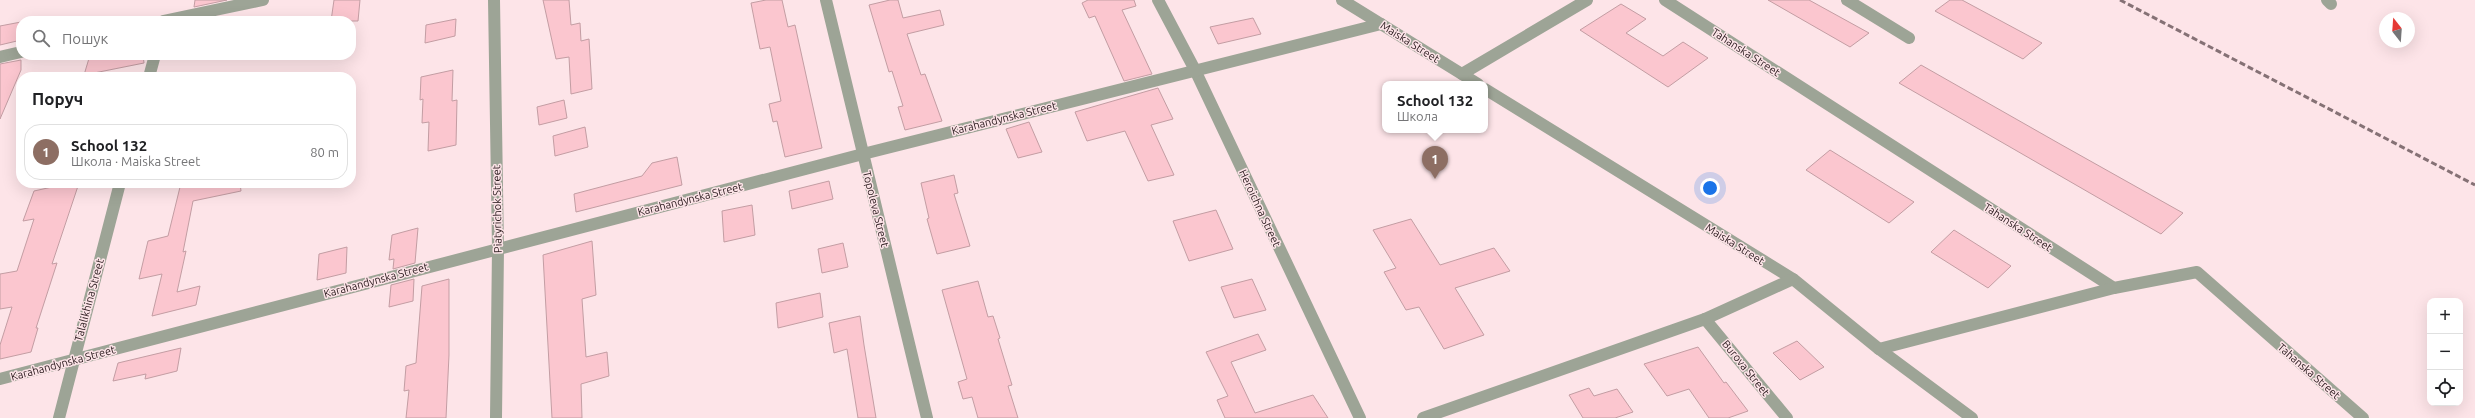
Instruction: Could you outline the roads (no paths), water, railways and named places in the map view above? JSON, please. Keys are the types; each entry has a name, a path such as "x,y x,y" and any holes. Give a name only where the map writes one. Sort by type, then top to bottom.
{"street":[{"path":"188,16 263,0"},
{"name":"Piatyrichok Street","path":"494,0 498,248 496,418"},
{"name":"Topoleva Street","path":"826,0 927,418"},
{"name":"Heroichna Street","path":"1158,0 1195,70 1360,418"},
{"name":"Maiska Street","path":"1342,0 1473,81"},
{"path":"1462,74 1587,0"},
{"name":"Tahanska Street","path":"1665,0 2114,288 2197,272 2363,418"},
{"path":"1847,0 1909,38"},
{"name":"Karahandynska Street","path":"0,380 498,248 863,154 1381,24"},
{"path":"0,57 16,53"},
{"path":"150,72 154,60"},
{"name":"Maiska Street","path":"1488,90 1793,280 1879,350 1972,418"},
{"name":"Talalikhina Street","path":"59,418 119,188"},
{"path":"1423,418 1705,319 1793,280"},
{"path":"1879,350 2114,288"},
{"name":"Burova Street","path":"1705,319 1787,418"}],"railway":[{"path":"2120,0 2475,185"}],"place":[{"name":"School 132","path":"1435,179"}]}
